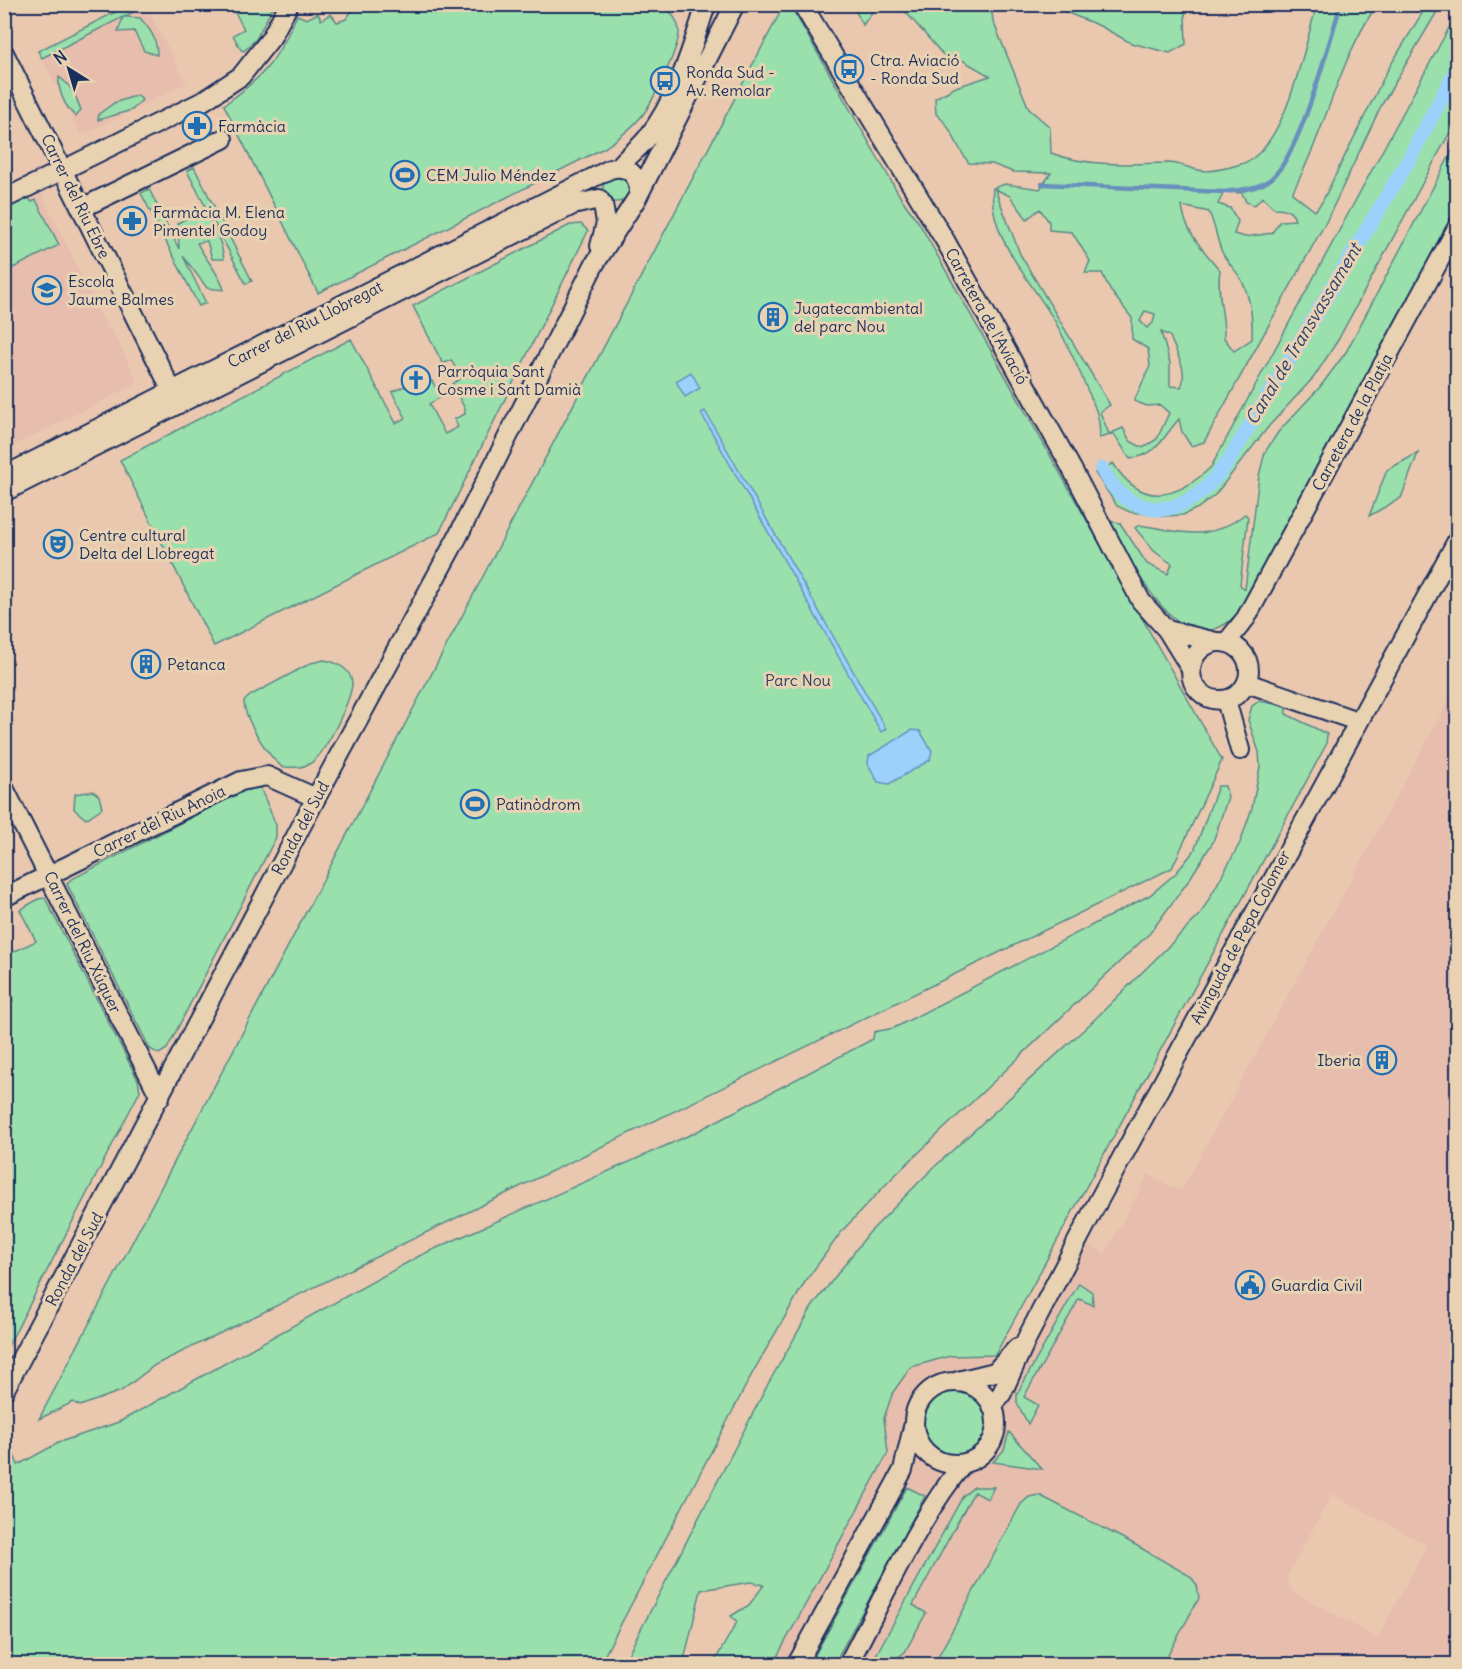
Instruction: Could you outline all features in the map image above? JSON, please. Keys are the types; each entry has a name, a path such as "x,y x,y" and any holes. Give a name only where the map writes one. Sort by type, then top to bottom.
{"street":[{"path":"4,199 203,101 241,76 271,38 289,4"},
{"name":"Carretera de l'Aviació","path":"802,5 946,242 1044,417 1141,601 1167,630 1191,669"},
{"name":"Ronda del Sud","path":"612,170 647,139 659,121 694,47 700,7 718,19 734,8"},
{"name":"Ronda del Sud","path":"4,1391 316,798 453,546 594,265 636,198 734,8"},
{"name":"Carrer del Riu Ebre","path":"4,53 175,397"},
{"path":"82,208 223,139"},
{"path":"612,170 633,174 636,198 621,210 614,210 601,201 597,182 612,170"},
{"name":"Carrer del Riu Llobregat","path":"4,492 175,397 612,170"},
{"name":"Carrer del Riu Llobregat","path":"4,476 175,397 562,210 590,200 601,201"},
{"name":"Ronda del Sud","path":"594,265 606,223 601,201"},
{"name":"Carretera de la Platja","path":"1221,643 1246,618 1458,226"},
{"name":"Avinguda de Pepa Colomer","path":"992,1407 1002,1393 1027,1338 1357,721 1458,539"},
{"name":"Carretera de la Platja","path":"1243,653 1246,618"},
{"path":"1167,630 1221,643 1243,653 1249,672 1247,683 1235,696 1226,700 1210,699 1199,692 1192,680 1191,669 1199,651 1221,643"},
{"path":"1247,683 1357,721"},
{"path":"1226,700 1240,750"},
{"name":"Carrer del Riu Anoia","path":"4,897 241,781 267,776 316,798"},
{"name":"Carrer del Riu Xúquer","path":"4,788 50,875 159,1097"},
{"name":"Avinguda de Pepa Colomer","path":"943,1383 995,1372 1027,1338"},
{"path":"797,1665 903,1470 916,1409 921,1400 927,1393 943,1383 968,1384 980,1390 992,1407 996,1421 994,1436 984,1452 964,1463 947,1483 852,1663"},
{"path":"913,1427 919,1444 935,1460 949,1464 964,1463"}],"shaded area":[{"path":"146,6 187,83 81,136 42,58"},
{"name":"Escola Jaume Balmes","path":"42,194 108,329 112,329 138,383 5,450 5,214"},
{"path":"1457,685 1457,1664 773,1664 888,1453 884,1418 893,1392 911,1367 950,1356 995,1355 1027,1338 1078,1239 1105,1253 1148,1174 1181,1191","holes":["1332,1494 1427,1545 1377,1638 1291,1590 1287,1577"]}],"green space":[{"path":"145,4 125,17 140,18 144,22 155,39 157,55 144,51 134,31 118,32 123,17 42,58 38,51 129,5"},
{"path":"852,4 877,4 877,5 863,25"},
{"path":"1194,4 1185,14 1186,44 1170,53 1131,43 1100,26 1058,9 1028,10 1013,5"},
{"path":"231,5 274,5 256,39 244,51 241,50 233,35 244,29"},
{"name":"CEM Julio Méndez","path":"356,5 664,5 676,20 679,32 670,62 646,110 625,133 611,144 318,293 224,105 260,76 276,56 297,15 307,19 318,13 321,20 331,14 337,22 346,19"},
{"name":"Parc Nou","path":"784,5 790,5 901,198 919,223 1222,760 1172,868 155,1365 121,1391 80,1406 73,1402 39,1419"},
{"path":"904,5 991,5 993,21 1029,109 1050,127 1051,153 1094,163 1173,163 1208,171 1244,163 1259,153 1272,137 1292,93 1317,5 1377,5 1352,50 1304,170 1292,193 1315,211 1322,202 1387,71 1427,5 1441,5 1381,106 1327,220 1204,442 1191,446 1182,432 1179,419 1159,445 1140,457 1130,459 1114,434 1099,438 1097,413 1072,356 1056,323 1004,242 997,224 993,206 993,188 1005,184 1040,189 1051,173 1013,172 992,164 969,163 946,124 936,114 935,98 956,87 990,76 964,61 945,57 904,10","holes":["995,189 1010,196 1027,219 1040,209 1049,222 1049,230 1072,232 1090,261 1085,273 1102,273 1110,290 1132,318 1132,339 1148,349 1150,366 1134,401 1147,406 1160,405 1169,413 1157,439 1143,448 1130,441 1123,428 1109,434 1100,412 1110,405 1020,254","1224,192 1242,193 1246,202 1255,205 1262,197 1274,208 1290,212 1295,220 1280,221 1272,233 1245,237 1234,234 1238,221 1230,208 1218,204","1182,206 1209,212 1222,252 1241,279 1247,293 1252,316 1252,339 1234,351 1224,338 1219,287 1220,270 1196,240","1145,311 1155,314 1153,323 1147,328 1140,321","1161,332 1170,336 1182,368 1181,387 1170,386 1170,363"]},
{"path":"1457,13 1457,119 1338,340 1314,377 1269,426 1215,495 1198,508 1183,515 1165,516 1130,512 1117,506 1095,473 1113,463 1135,487 1147,493 1159,494 1185,487 1211,467"},
{"path":"59,77 70,87 77,100 81,110 76,117 63,99"},
{"path":"138,95 142,100 132,110 98,120 99,114 114,103"},
{"path":"1457,142 1457,207 1245,605 1223,625 1202,631 1182,624 1164,608 1147,587 1108,521 1120,523 1147,564 1168,574 1172,564 1154,551 1135,528 1139,525 1181,532 1206,532 1231,523 1245,514 1248,517 1240,585 1245,589 1259,476 1265,452 1279,431 1320,387 1346,352"},
{"path":"194,167 252,281 246,284 187,171"},
{"path":"616,176 625,180 629,189 625,198 616,202 607,198 603,189 607,180"},
{"path":"149,189 179,249 178,223 200,210 210,220 216,232 224,259 212,259 207,241 197,243 224,290 207,288 183,256 206,303 199,306 141,193"},
{"path":"27,196 32,202 36,200 59,245 5,272 5,210"},
{"path":"581,224 588,231 439,533 214,646 120,460 351,339 396,423 406,418 392,392 413,382 417,389 432,381 441,397 429,404 445,434 458,427 454,419 465,414 465,409 452,384 461,378 451,360 443,364 413,306 570,225"},
{"path":"1418,453 1401,498 1369,516 1387,470"},
{"path":"324,660 338,664 351,677 348,701 329,739 315,759 302,767 282,767 270,755 258,737 248,717 244,701 311,663"},
{"path":"1259,701 1286,706 1286,714 1327,734 1326,745 995,1355 950,1356 911,1367 893,1392 884,1418 888,1453 773,1664 713,1664 737,1622 731,1616 749,1605 764,1585 751,1582 701,1590 683,1664 623,1664 768,1384 812,1307 868,1234 930,1171 1091,1023 1200,915 1240,843 1252,808 1260,767 1259,752 1248,720 1252,706"},
{"path":"254,785 260,787 276,825 276,837 167,1049 159,1054 150,1049 67,884 70,880"},
{"path":"1218,786 1225,786 1228,797 1213,842 1189,880 1150,933 893,1177 842,1231 805,1282 753,1372 600,1664 5,1664 5,1446 10,1445 18,1465 60,1442 119,1422 421,1255 692,1134 873,1039 874,1032 894,1028 1150,895 1176,873 1194,851"},
{"path":"93,791 99,796 102,808 86,819 74,809 75,794"},
{"path":"45,898 138,1080 140,1091 5,1352 4,1027 13,1000 5,997 5,956 36,941 20,910 38,899"},
{"path":"1079,1283 1092,1292 1093,1305 1079,1299 1024,1397 1038,1405 1028,1424 1017,1403 1017,1394"},
{"path":"948,1391 960,1391 977,1400 984,1411 986,1423 984,1435 977,1446 960,1455 948,1455 936,1450 927,1441 922,1429 922,1417 927,1405 936,1396"},
{"path":"1009,1432 1042,1469 993,1462 1004,1450"},
{"path":"907,1487 925,1496 834,1664 810,1664"},
{"path":"974,1487 994,1487 988,1499 974,1492 913,1605 926,1613 905,1652 894,1660 879,1658 876,1655 963,1496"},
{"path":"1039,1495 1190,1576 1197,1585 1199,1598 1163,1664 934,1664 1021,1504 1029,1497"}],"water":[{"path":"691,372 700,388 685,397 676,381"},
{"path":"705,411 886,729 881,732 701,413"},
{"path":"912,730 920,731 932,751 930,760 889,784 878,782 868,764 869,756"}],"waterway":[{"path":"1042,184 1224,192 1267,182 1283,165 1303,122 1341,4"},
{"name":"Canal de Transvassament","path":"1102,469 1119,492 1141,506 1154,509 1180,504 1194,497 1213,480 1229,460 1408,161 1458,67"}],"place":[{"name":"Ctra. Aviació - Ronda Sud","path":"849,69"},
{"name":"Ronda Sud - Av. Remolar","path":"665,81"},
{"name":"Farmàcia","path":"197,126"},
{"name":"CEM Julio Méndez","path":"405,175"},
{"name":"Farmàcia M. Elena Pimentel Godoy","path":"132,221"},
{"name":"Escola Jaume Balmes","path":"47,290"},
{"name":"Jugatecambiental del parc Nou","path":"773,317"},
{"name":"Parròquia Sant Cosme i Sant Damià","path":"416,380"},
{"name":"Centre cultural Delta del Llobregat","path":"58,544"},
{"name":"Petanca","path":"146,664"},
{"name":"Patinòdrom","path":"475,804"},
{"name":"Iberia","path":"1382,1060"},
{"name":"Guardia Civil","path":"1250,1285"}]}
